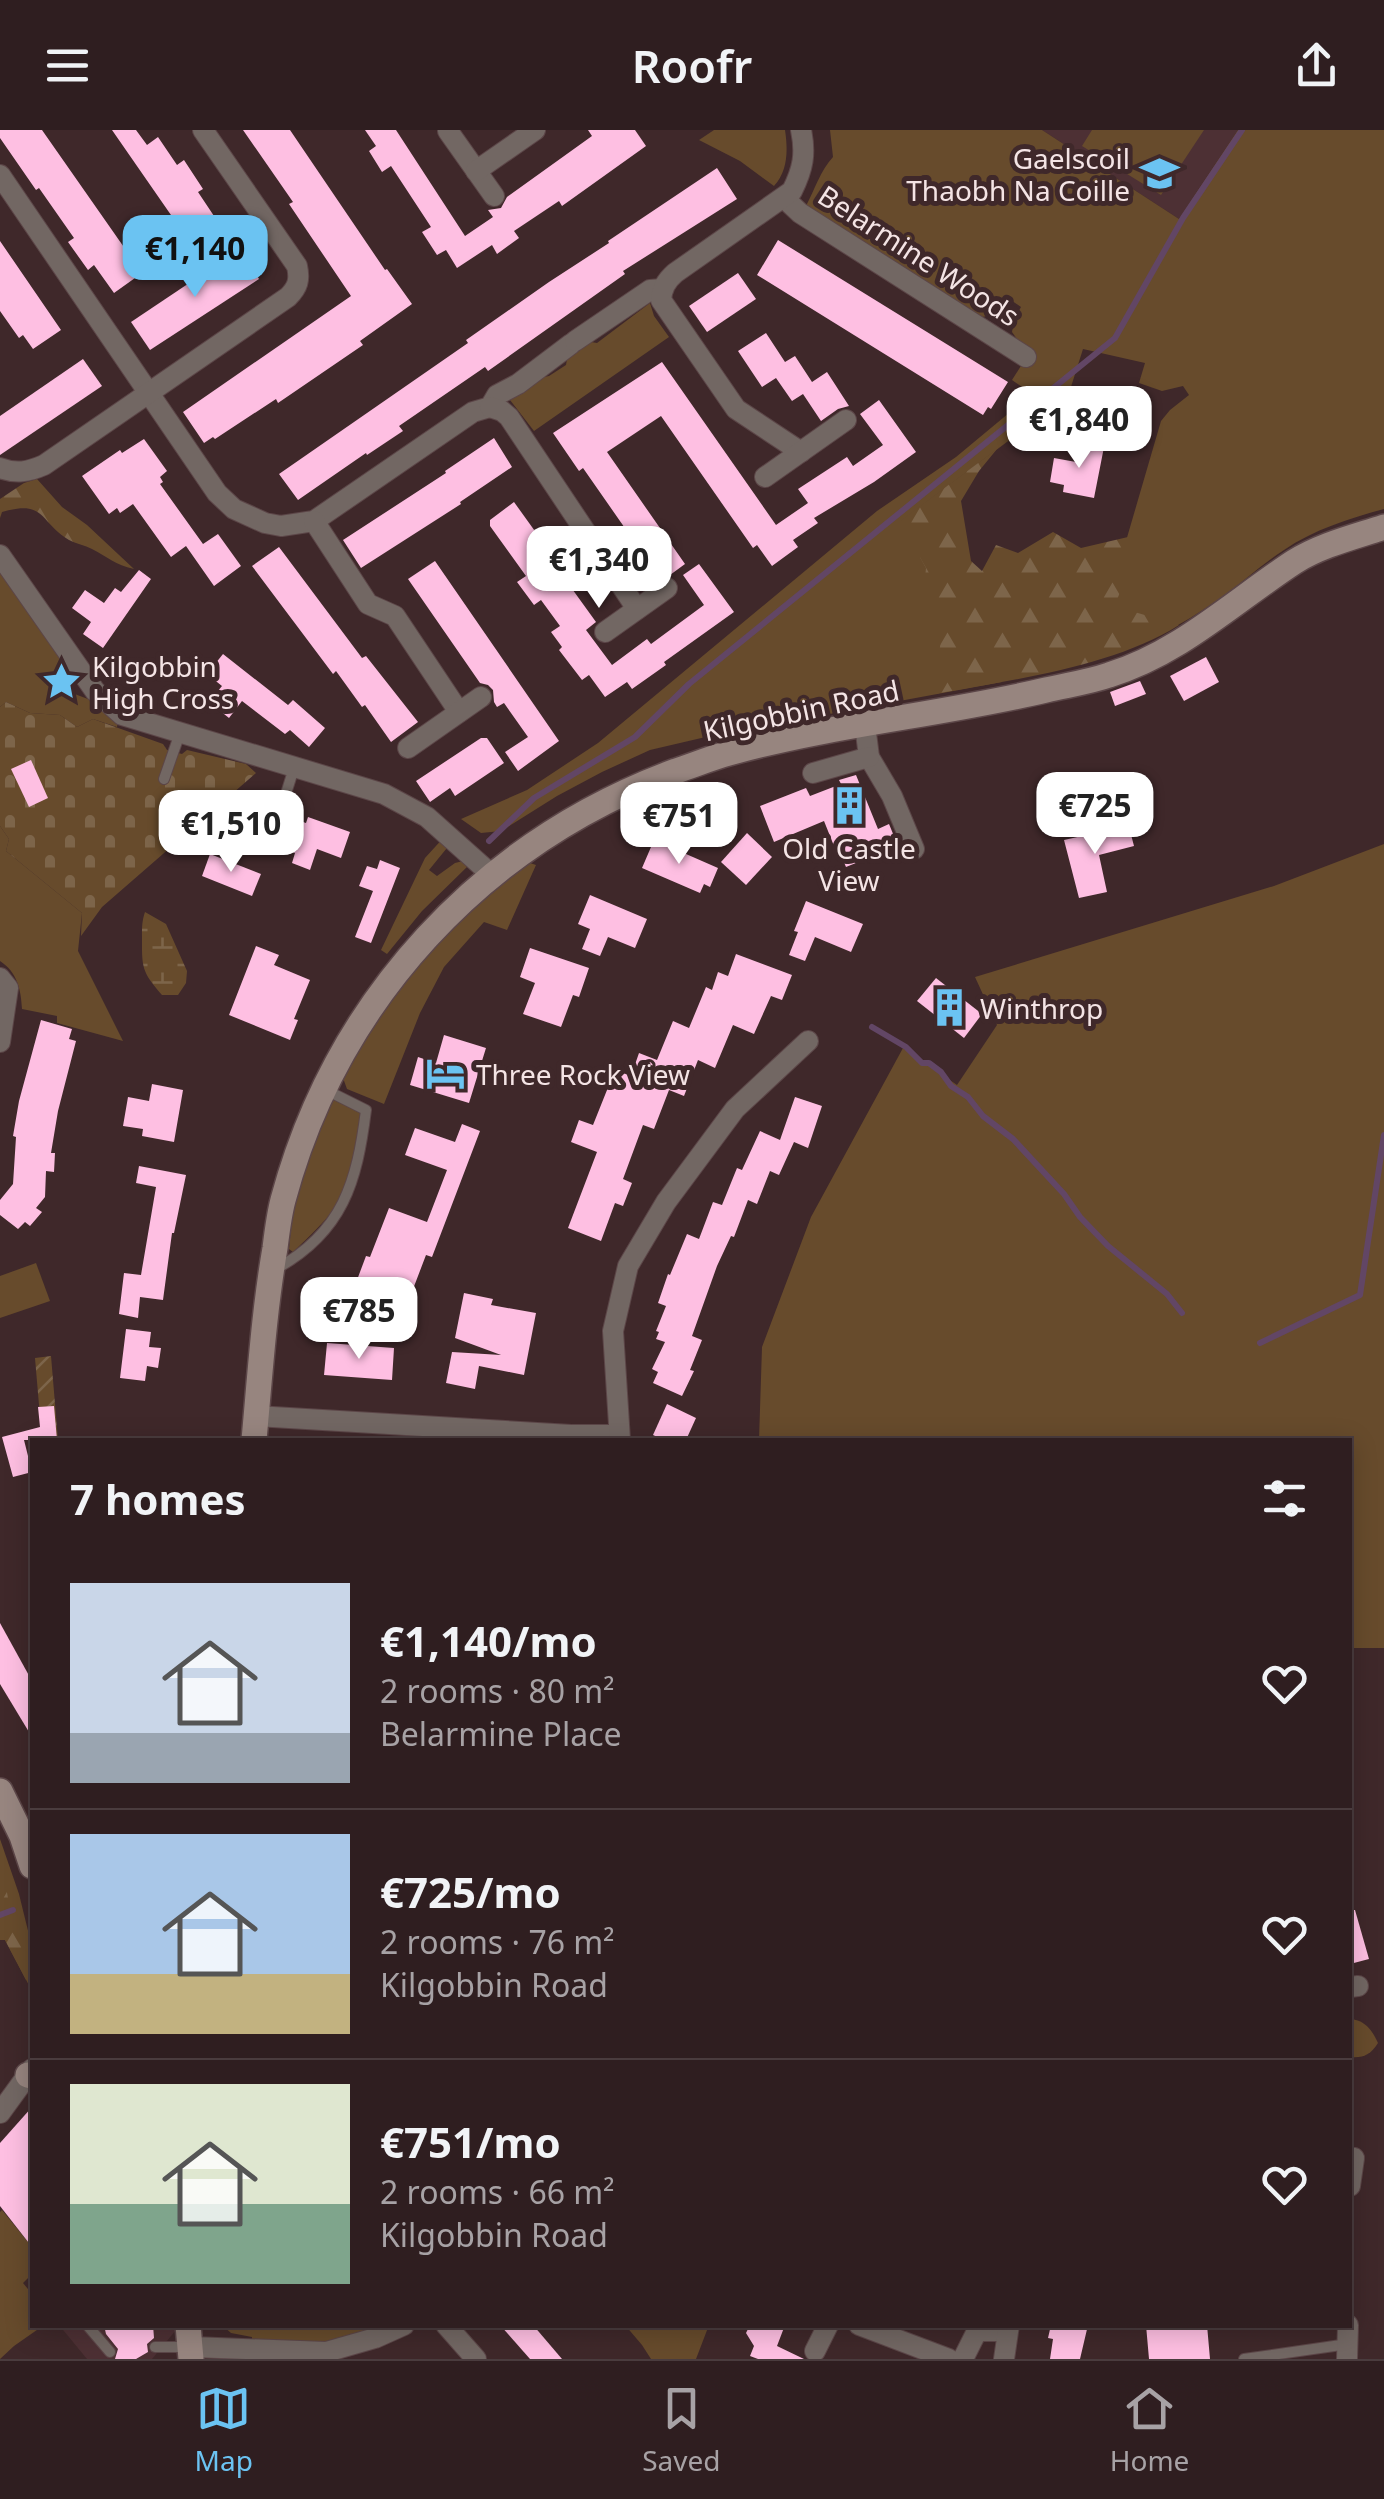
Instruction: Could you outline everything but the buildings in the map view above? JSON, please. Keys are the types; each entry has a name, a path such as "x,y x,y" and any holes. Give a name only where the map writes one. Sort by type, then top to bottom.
{"street":[{"path":"0,468 29,471 44,465 296,288 300,277 296,266 203,130"},
{"path":"476,171 536,130"},
{"name":"Belarmine Woods","path":"314,521 472,412 490,407 497,395 650,290 662,289 675,273 784,198 801,174 805,158 801,130"},
{"path":"448,131 494,196"},
{"path":"0,175 218,494 248,518 281,526 314,521 368,604 395,616 459,712"},
{"name":"Belarmine Woods","path":"784,198 800,213 1026,357"},
{"path":"662,289 661,300 736,409 801,452"},
{"path":"490,407 509,417 637,610"},
{"path":"766,476 846,420"},
{"name":"Kilgobbin Road","path":"255,1428 263,1325 282,1202 310,1118 347,1043 378,995 434,928 492,875 524,850 609,799 724,754 792,737 1016,697 1110,675 1172,647 1219,618 1297,560 1384,527"},
{"path":"0,555 95,691 122,715 384,794 427,817 492,875"},
{"path":"605,632 667,588"},
{"path":"408,748 481,696"},
{"path":"865,725 869,757 892,796 914,849"},
{"path":"813,774 869,757"},
{"path":"0,978 8,988 0,1042"},
{"path":"255,1428 620,1437 614,1330 628,1266 666,1202 735,1109 808,1041"},
{"path":"0,1791 30,1860"},
{"path":"0,2113 30,2074"},
{"path":"1352,2172 1354,2158"},
{"path":"190,2344 304,2356 346,2348 397,2328"},
{"path":"449,2328 476,2359"},
{"path":"815,2351 826,2328"},
{"path":"866,2328 949,2359"},
{"path":"964,2359 977,2331 1008,2328 1004,2359"}],"lane":[{"path":"164,780 180,733"},
{"path":"284,803 294,767"},
{"path":"270,1272 318,1239 346,1201 362,1148 366,1110 324,1088"},
{"path":"90,2328 110,2352"},
{"path":"1244,2359 1348,2343"},
{"path":"155,2347 190,2344"}],"shaded area":[{"name":"Gaelscoil Thaobh Na Coille","path":"1042,130 1238,130 1179,219"},
{"path":"61,2328 176,2328 152,2359 87,2359"}],"green space":[{"path":"714,130 785,130 786,160 774,186 740,161 699,140"},
{"path":"830,130 1042,130 1179,219 1238,130 1384,130 1384,509 1307,536 1175,627 1091,661 1161,421 1189,395 1183,386 1162,391 1139,383 1145,363 1083,349 1070,390 1051,409 901,521 1002,682 650,750 557,796 501,831 481,833 461,819 527,790 598,743 877,511 956,457 1032,394 1012,380 1031,350 1012,332 1021,307 1008,298 994,315 976,315 806,206 833,157"},
{"path":"1092,130 1204,130 1161,195 1082,146"},
{"path":"650,303 669,337 534,431 510,400 566,365 567,359 591,342 597,343"},
{"path":"997,449 961,501 971,561 982,571 996,545 1018,553 1053,532 1081,548 1128,537 1128,573 1116,602 1131,611 1179,625 1124,652 1093,662 934,694 942,631 922,610 926,568 900,521"},
{"path":"37,479 62,507 134,569 69,540 35,510 2,512 0,518 0,499"},
{"path":"0,571 65,662 72,693 88,699 118,721 117,727 93,719 77,727 60,715 30,713 6,702 0,707"},
{"path":"6,702 30,713 60,715 77,727 93,719 163,744 167,750 182,754 187,750 246,764 256,773 102,907 81,936 82,913 6,851 9,839 0,826 0,707"},
{"path":"0,826 9,839 6,851 82,913 78,951 123,1041 57,1023 57,1016 22,1009 17,982 0,961"},
{"path":"446,835 451,843 429,870 437,876 455,863 463,861 468,866 422,911 387,954 381,950 425,858"},
{"path":"1384,844 1384,1648 1352,1648 1352,1438 759,1438 762,1347 811,1217 903,1048 957,1085 997,1025 975,977 1274,886"},
{"path":"527,862 536,865 507,930 484,922 444,967 420,1013 384,1104 347,1089 344,1070 400,982 470,907"},
{"path":"145,912 166,924 187,971 186,983 178,995 162,995 146,974 142,955"},
{"path":"331,1099 360,1111 352,1170 334,1209 293,1252 289,1249 292,1218 304,1170"},
{"path":"36,1263 50,1301 0,1318 0,1276"},
{"path":"51,1356 58,1438 42,1438 35,1358"},
{"path":"0,1839 30,1939 30,1987 5,1940 0,1940"},
{"path":"0,1878 6,1887 11,1915 26,1945 30,1973 26,1980 5,1940 0,1940"},
{"path":"1352,2019 1367,2026 1378,2043 1359,2057 1352,2057"},
{"path":"0,2212 30,2245 30,2276 23,2283 30,2292 30,2328 40,2328 0,2359"},
{"path":"225,2328 381,2328 325,2347 252,2341 252,2337"},
{"path":"628,2328 708,2328 696,2359 651,2359"}],"waterway":[{"path":"489,841 534,798 635,737 689,684 1115,338 1183,218 1242,130"},
{"path":"872,1027 941,1072 983,1116 1013,1139 1108,1246 1167,1294 1182,1313"},
{"path":"1260,1343 1360,1295 1384,1135"},
{"path":"0,1915 13,1910"}],"place":[{"name":"Gaelscoil Thaobh Na Coille","path":"1160,174"},
{"name":"Kilgobbin High Cross","path":"62,682"},
{"name":"Old Castle View","path":"849,805"},
{"name":"Winthrop","path":"950,1008"},
{"name":"Three Rock View","path":"446,1074"}]}
